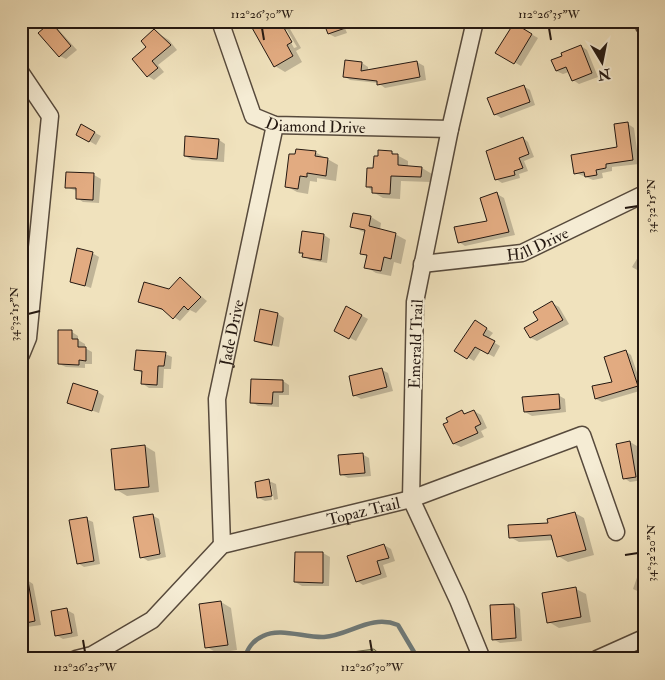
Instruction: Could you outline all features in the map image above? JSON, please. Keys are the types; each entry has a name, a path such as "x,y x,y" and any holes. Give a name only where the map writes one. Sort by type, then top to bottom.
{"street":[{"name":"Diamond Drive","path":"220,21 253,116 275,125 450,129"},
{"name":"Emerald Trail","path":"475,21 450,129 415,302 411,499 458,600 482,659"},
{"path":"643,21 644,26"},
{"path":"21,73 50,116 28,338 21,355"},
{"name":"Jade Drive","path":"222,545 217,399 275,125"},
{"name":"Hill Drive","path":"422,264 522,253 644,194"},
{"name":"Topaz Trail","path":"222,545 411,499 582,435 616,532"},
{"path":"76,659 92,655 152,620 222,545"},
{"path":"597,659 644,638"}],"green space":[{"path":"374,649 385,659 302,659"}],"building":[{"path":"259,21 280,21 292,42 287,45 293,56 274,67 251,26"},
{"path":"323,21 359,21 360,23 328,34"},
{"path":"51,22 71,46 59,57 38,33"},
{"path":"514,23 532,34 514,64 495,53"},
{"path":"154,29 171,45 152,61 158,68 147,77 132,59 146,47 141,41"},
{"path":"581,45 592,73 572,81 566,67 556,71 551,60 562,56 561,53"},
{"path":"345,60 362,62 361,71 417,61 420,77 377,85 377,81 343,77"},
{"path":"524,85 530,102 494,115 487,98"},
{"path":"628,122 633,160 606,164 606,168 596,170 597,175 585,177 584,172 574,174 571,155 617,147 614,124"},
{"path":"81,124 95,132 89,142 76,135"},
{"path":"185,136 219,139 217,159 184,156"},
{"path":"523,137 529,154 519,158 523,168 514,171 515,175 495,180 486,151"},
{"path":"296,149 316,151 315,156 328,158 326,176 307,173 307,177 300,176 298,189 285,187 289,154 295,154"},
{"path":"378,150 392,151 392,154 398,154 398,165 422,167 421,177 391,176 390,194 372,193 372,187 366,187 367,168 373,168 374,156 378,156"},
{"path":"66,172 94,173 93,200 76,199 76,188 65,188"},
{"path":"497,192 509,232 458,243 454,227 487,221 480,198"},
{"path":"353,213 371,216 369,226 396,233 391,259 384,257 381,271 364,268 367,255 360,254 365,230 350,227"},
{"path":"302,231 324,234 321,260 302,257 303,253 299,253"},
{"path":"77,248 93,252 85,286 70,282"},
{"path":"180,277 201,297 188,310 184,306 173,319 162,309 138,302 144,282 169,289"},
{"path":"552,301 563,320 530,338 524,328 538,320 533,312"},
{"path":"346,306 362,315 349,339 334,331"},
{"path":"260,309 278,313 272,345 254,341"},
{"path":"475,320 487,328 483,335 495,341 488,354 475,347 467,359 454,351"},
{"path":"58,330 72,330 72,339 78,339 78,347 86,347 86,361 79,360 79,365 58,364"},
{"path":"136,350 166,352 164,366 158,366 157,385 141,384 142,371 134,370"},
{"path":"626,350 638,386 595,399 592,386 612,382 604,357"},
{"path":"382,368 387,387 353,396 349,376"},
{"path":"251,379 283,380 283,392 273,392 272,404 250,403"},
{"path":"73,383 98,391 92,411 67,403"},
{"path":"559,394 560,409 524,412 522,397"},
{"path":"462,410 464,414 474,410 481,424 475,427 478,433 453,444 443,424 448,422 446,418"},
{"path":"630,441 636,477 623,479 616,444"},
{"path":"145,445 149,487 115,490 111,449"},
{"path":"363,453 365,473 340,475 338,455"},
{"path":"269,479 272,496 257,498 255,482"},
{"path":"575,512 586,550 557,557 551,535 509,538 508,525 548,523 547,519"},
{"path":"153,514 160,554 140,558 133,517"},
{"path":"87,517 94,561 77,564 69,520"},
{"path":"384,544 389,558 377,561 381,574 356,582 347,556"},
{"path":"295,552 323,552 323,583 294,582"},
{"path":"28,581 35,621 21,624 21,582"},
{"path":"576,587 581,617 547,623 542,593"},
{"path":"221,601 228,645 205,648 199,604"},
{"path":"514,604 516,638 492,640 490,605"},
{"path":"67,608 72,633 55,636 51,611"}],"waterway":[{"path":"244,659 249,648 259,638 277,632 324,637 379,622 398,625 414,652 415,659"}]}
